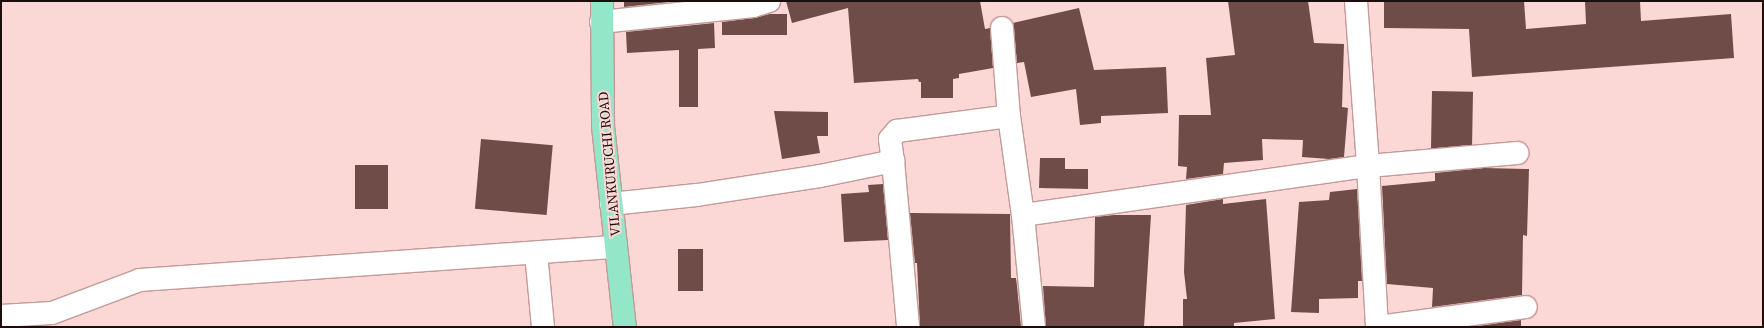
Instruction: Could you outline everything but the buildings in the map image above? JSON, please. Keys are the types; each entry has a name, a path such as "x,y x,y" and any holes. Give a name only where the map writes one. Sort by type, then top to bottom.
{"main road":[{"name":"VILANKURUCHI ROAD","path":"601,12 603,126 625,327"}],"street":[{"path":"601,12 753,6 769,1"},
{"path":"1356,1 1378,327 1526,307"},
{"path":"1002,28 1009,116 1023,215 1034,327"},
{"path":"908,327 890,139 898,131 1009,116"},
{"path":"1023,215 1368,166 1518,153"},
{"path":"611,204 697,195 820,176 893,161"},
{"path":"1,316 53,320 140,280 616,247"},
{"path":"536,253 543,327"}]}
